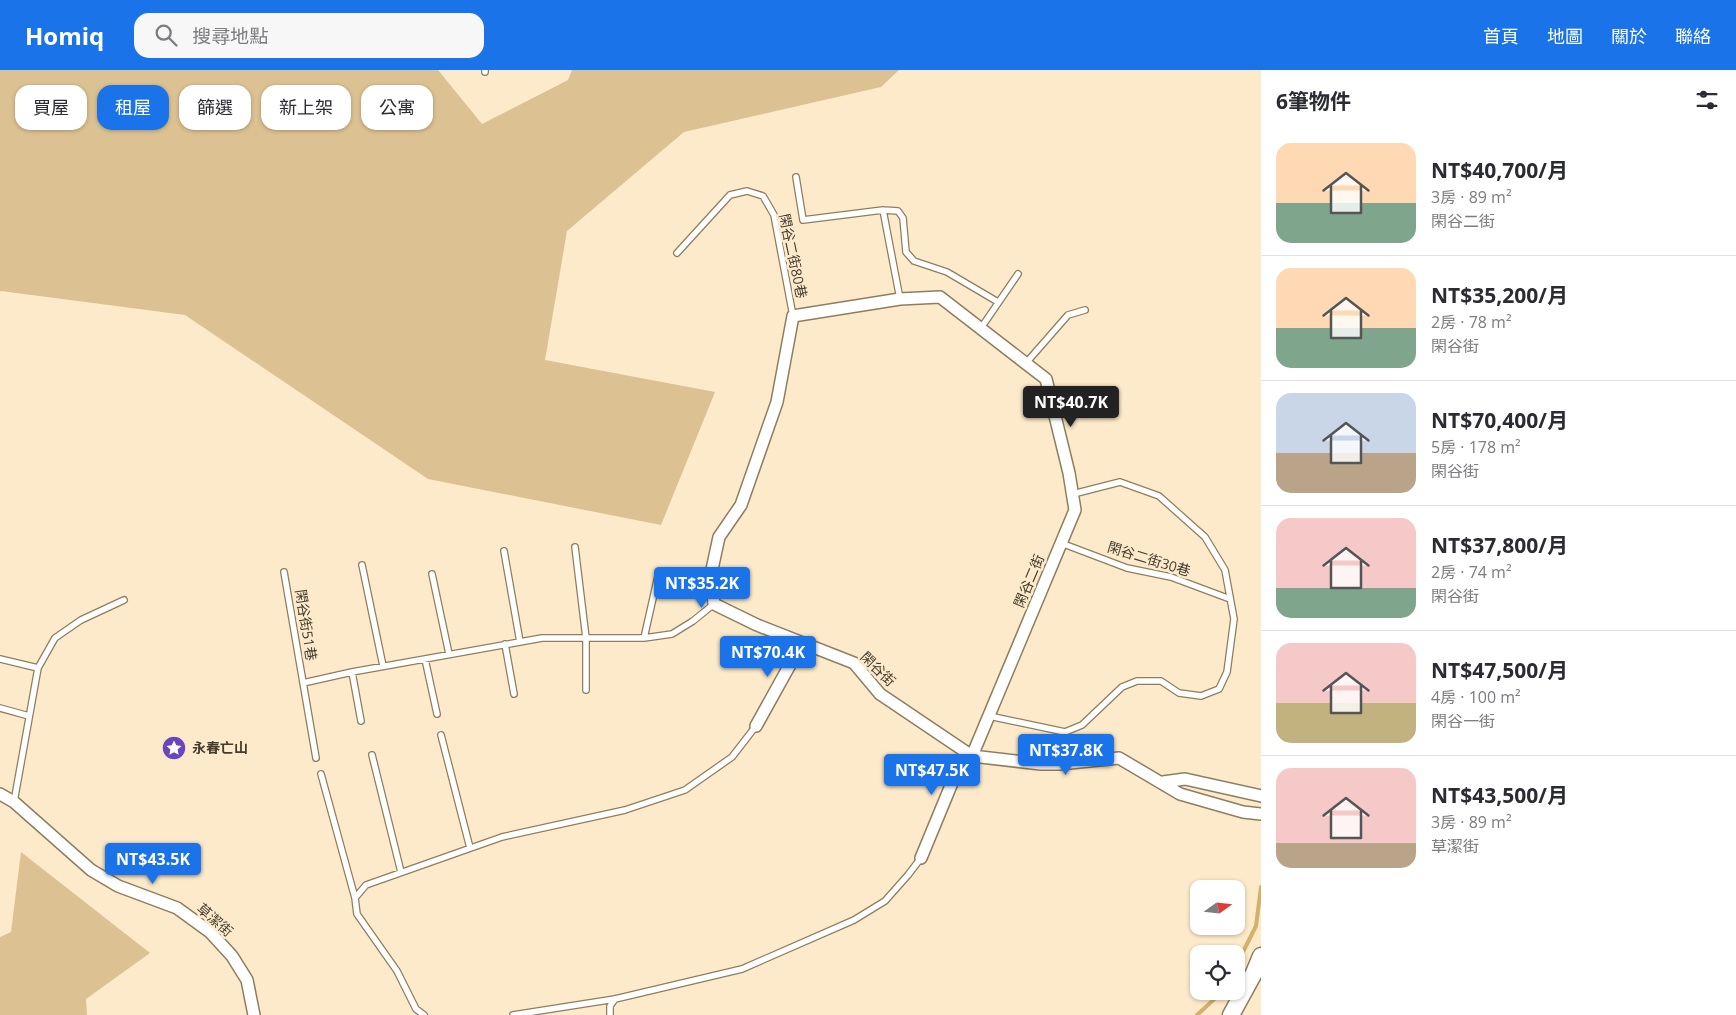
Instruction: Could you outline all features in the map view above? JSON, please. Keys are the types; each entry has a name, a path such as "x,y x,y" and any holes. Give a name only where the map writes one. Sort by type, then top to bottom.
{"street":[{"name":"閑谷二街","path":"793,316 900,299 940,296 1046,379 1069,474 1075,510 972,756 959,766 921,858"},
{"path":"714,604 711,574 719,537 742,505 777,402 793,316"},
{"name":"閑谷街","path":"714,604 756,625 854,663 880,694 972,756 1040,764 1060,764 1119,758 1163,782 1180,794 1243,812 1261,814"},
{"path":"756,726 802,643"},
{"path":"1163,782 1185,780 1261,796"},
{"name":"草潔街","path":"0,794 14,802 91,870 118,886 177,908 210,932 232,956 247,980 254,1015"},
{"path":"1231,1015 1254,974 1261,956"}],"lane":[{"path":"796,177 803,220 883,210 898,211 903,218 906,252 914,262 947,272 998,302"},
{"name":"閑谷二街80巷","path":"677,253 730,195 747,191 764,196 774,215 793,316"},
{"path":"883,210 900,299"},
{"path":"981,328 1018,274"},
{"path":"1026,363 1068,316 1085,310"},
{"path":"1054,412 1092,404"},
{"path":"989,716 1065,732 1082,725 1122,687 1137,681 1161,681 1179,693 1201,696 1219,689 1227,672 1234,619 1225,570 1204,537 1159,496 1120,482 1072,494"},
{"name":"閑谷二街30巷","path":"1061,543 1127,568 1172,577 1230,599"},
{"path":"575,547 586,638 586,690"},
{"path":"504,551 520,642"},
{"path":"362,565 383,666"},
{"name":"閑谷街51巷","path":"284,572 316,758"},
{"path":"432,574 449,654"},
{"path":"644,638 658,576"},
{"path":"14,802 38,668 55,638 81,620 124,600"},
{"name":"閑谷街51巷","path":"303,683 383,666 542,638 644,638 672,634 693,622 714,604"},
{"path":"505,644 514,694"},
{"path":"0,659 38,668"},
{"path":"426,659 437,714"},
{"path":"352,672 361,721"},
{"path":"0,708 29,716"},
{"path":"355,898 366,885 502,836 625,810 685,790 732,757 756,726"},
{"path":"441,735 470,848"},
{"path":"372,755 401,872"},
{"path":"321,774 355,898 356,914 397,970 416,1009 424,1015"},
{"path":"513,1015 615,999 742,969 854,920 885,901 921,858"},
{"path":"610,1015 610,1006 615,999"}],"shaded area":[{"path":"0,70 438,70 482,124 568,80 572,70 899,70 881,87 684,132 567,231 545,360 715,392 661,525 428,479 185,315 0,292"},
{"path":"21,852 150,953 86,999 87,1015 0,1015 0,937 11,932"}],"waterway":[{"path":"1245,948 1256,926 1261,887"},
{"path":"1197,1015 1213,1000"}],"place":[{"name":"永春亡山","path":"174,748"}]}
